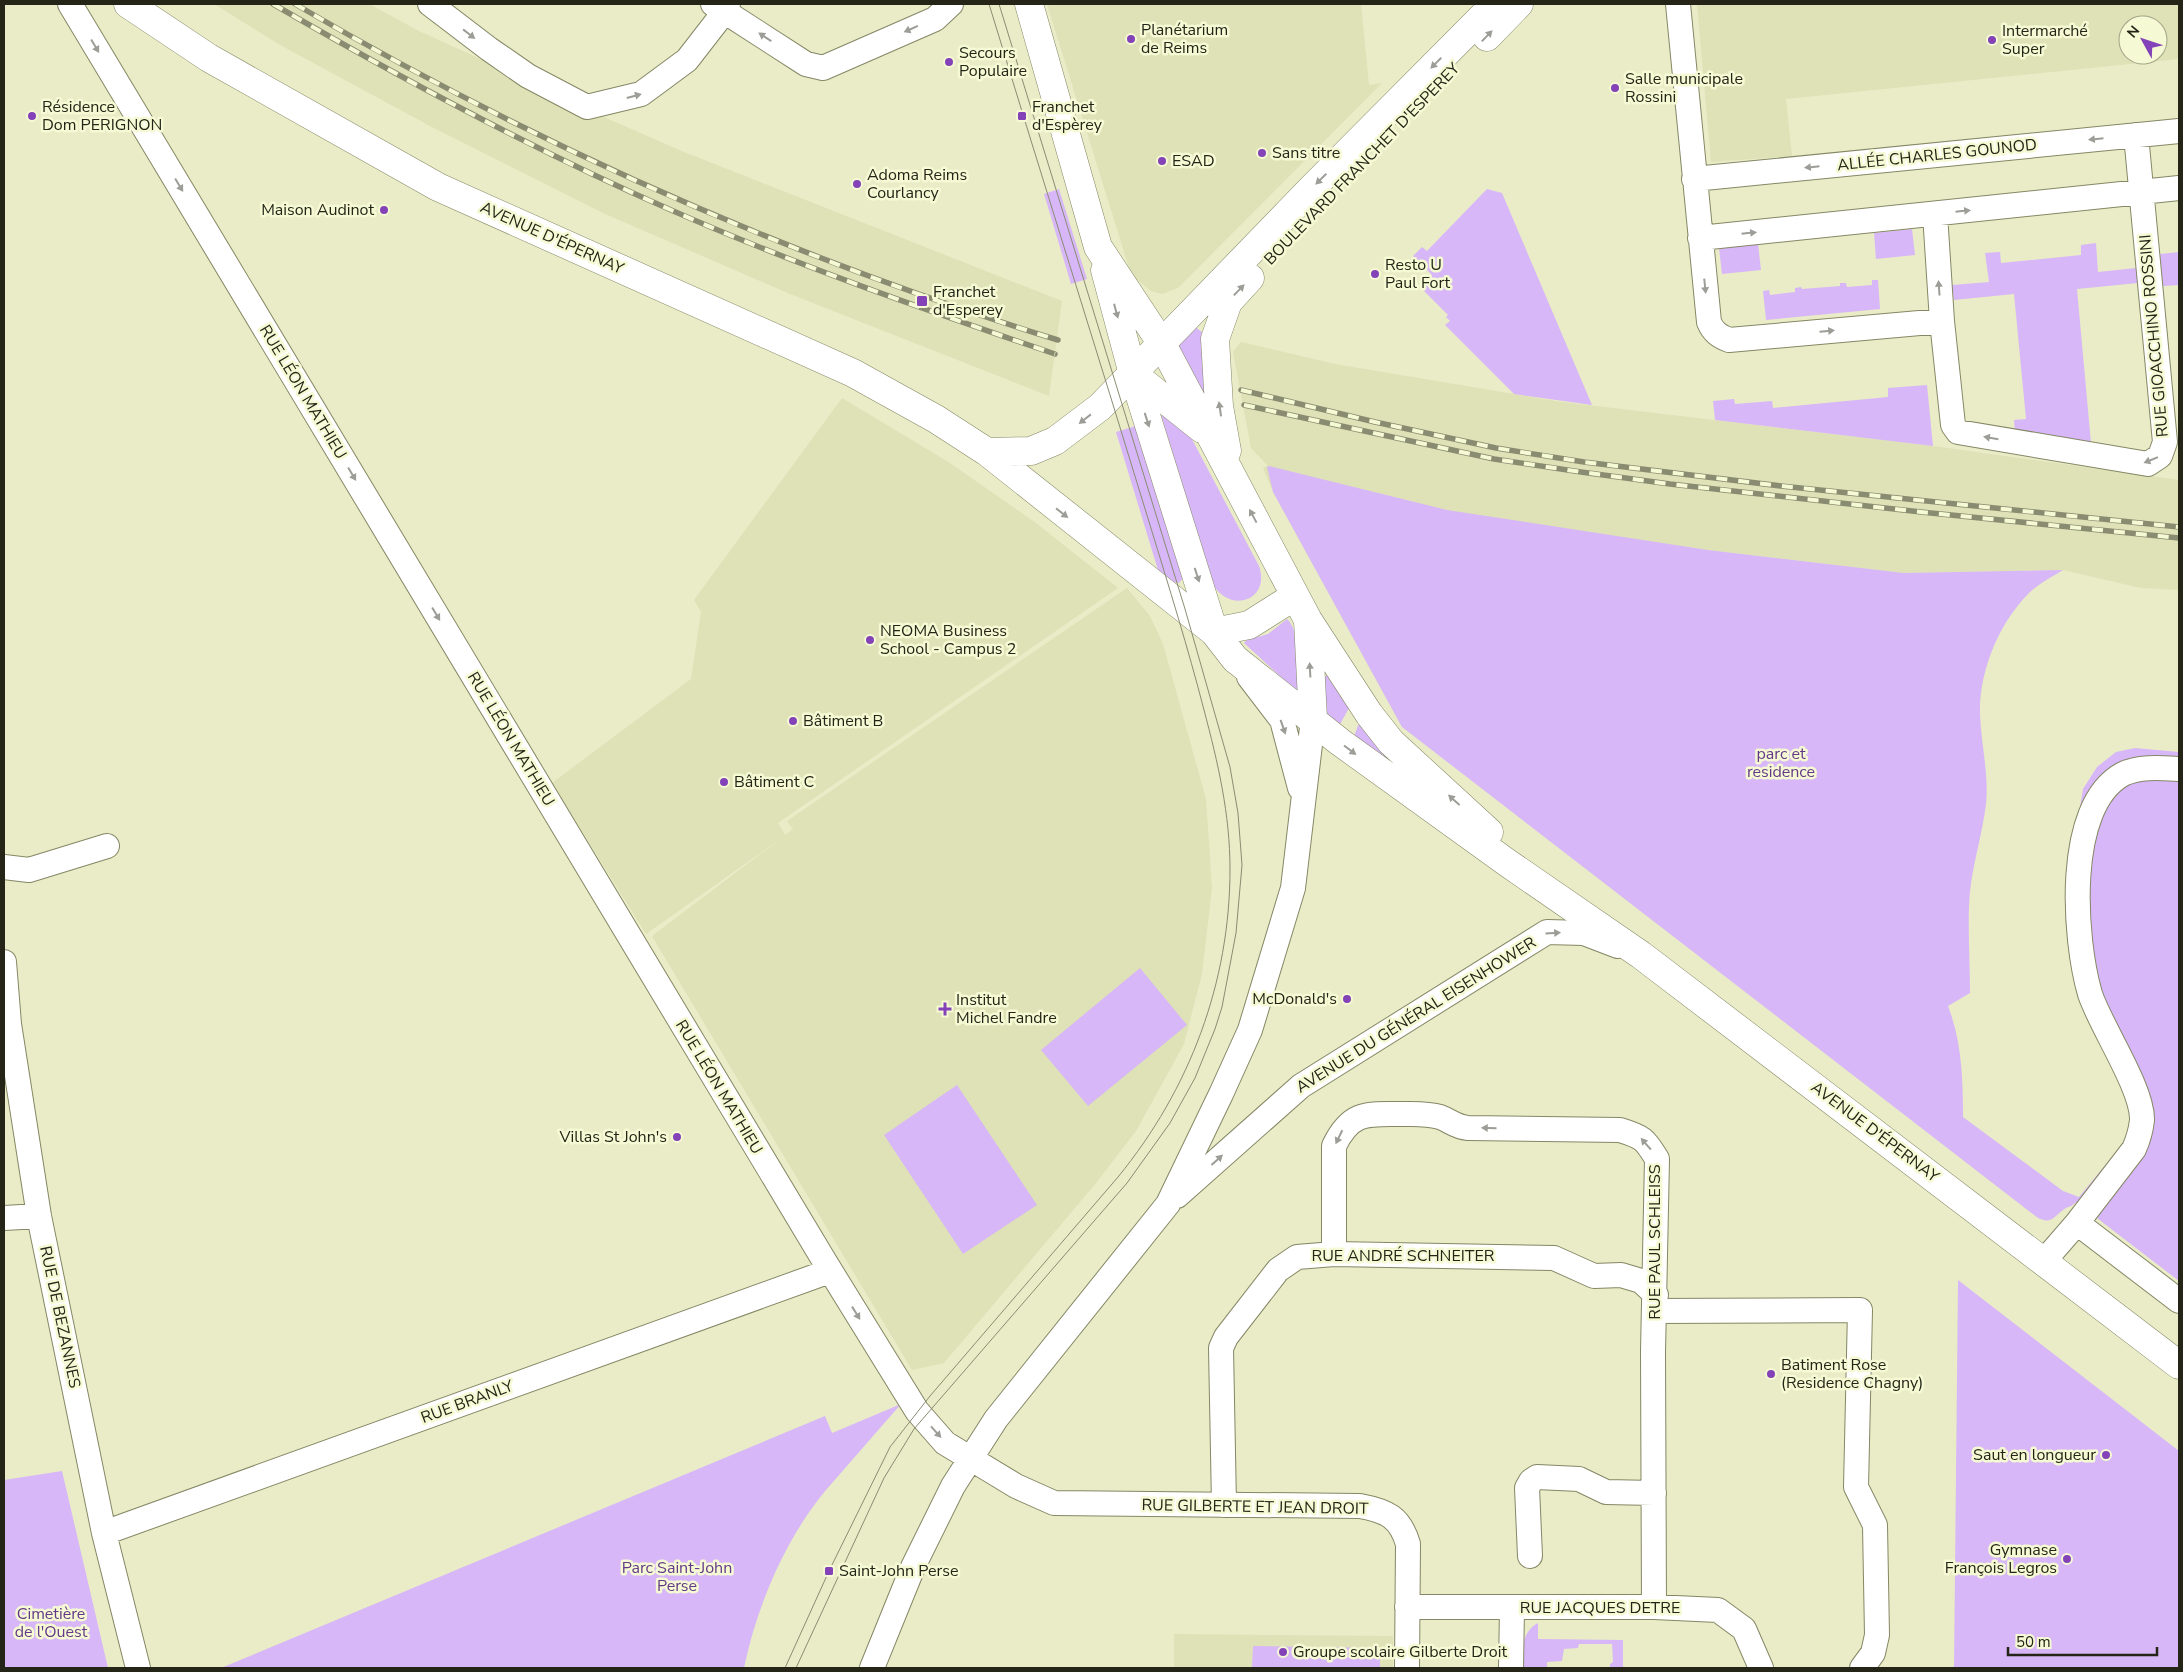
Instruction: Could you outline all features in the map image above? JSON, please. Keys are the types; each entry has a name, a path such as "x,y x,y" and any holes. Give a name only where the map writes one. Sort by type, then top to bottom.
{"main road":[{"name":"AVENUE D'ÉPERNAY","path":"128,4 209,58 438,187 853,372 936,419 987,452 1214,632"},
{"path":"1029,4 1133,374 1214,632 1235,659 1371,766 1568,903"},
{"name":"BOULEVARD FRANCHET D'ESPEREY","path":"987,452 1031,451 1055,441 1100,407 1494,4"},
{"name":"BOULEVARD FRANCHET D'ESPEREY","path":"1231,475 1220,406 1215,339 1228,302 1519,4"},
{"path":"1098,247 1162,344 1308,620 1374,721 1391,742 1568,903"},
{"path":"1133,374 1210,435"},
{"path":"1214,632 1249,624 1295,596"},
{"path":"1308,620 1313,719"},
{"name":"AVENUE D'ÉPERNAY","path":"1568,903 1641,955 2179,1364"}],"street":[{"name":"RUE LÉON MATHIEU","path":"70,4 830,1271 917,1411 945,1443 970,1459"},
{"path":"430,4 528,76 587,106 641,94 687,60 722,6 806,64 823,68 935,19 951,4"},
{"path":"1678,4 1700,238 1711,328 1722,337 1730,340 1942,321"},
{"name":"ALLÉE CHARLES GOUNOD","path":"1694,178 2179,131"},
{"name":"RUE GIOACCHINO ROSSINI","path":"1935,214 1942,321 1953,425 1958,432 2141,463 2154,460 2160,456 2165,442 2136,135"},
{"path":"1700,238 2179,188"},
{"name":"AVENUE DU GÉNÉRAL EISENHOWER","path":"1235,659 1282,720 1304,804"},
{"name":"AVENUE DU GÉNÉRAL EISENHOWER","path":"1168,1204 1250,1030 1293,888 1313,719"},
{"path":"2044,1261 2077,1223 2134,1149 2140,1137 2142,1118 2135,1092 2091,995 2082,954 2077,906 2080,862 2088,819 2106,787 2124,774 2151,767 2179,769"},
{"path":"4,867 29,870 107,846"},
{"name":"AVENUE DU GÉNÉRAL EISENHOWER","path":"872,1668 912,1567 945,1501 970,1459 996,1419 1033,1370 1168,1204 1301,1086 1547,932 1584,934 1641,955"},
{"name":"RUE DE BEZANNES","path":"4,962 5,1006 39,1216 104,1533 138,1668"},
{"name":"RUE PAUL SCHLEISS","path":"1334,1254 1334,1146 1342,1130 1367,1114 1425,1114 1441,1118 1457,1127 1468,1128 1620,1130 1635,1134 1647,1142 1657,1159 1654,1607"},
{"path":"4,1218 39,1216"},
{"path":"2077,1223 2179,1301"},
{"name":"RUE ANDRÉ SCHNEITER","path":"1224,1505 1221,1348 1226,1337 1278,1270 1297,1257 1334,1254 1554,1258 1594,1276 1621,1275 1641,1281 1655,1303"},
{"name":"RUE BRANLY","path":"104,1533 830,1271"},
{"path":"1655,1303 1860,1310 1856,1487 1875,1525 1876,1626 1873,1653 1862,1668"},
{"name":"RUE GILBERTE ET JEAN DROIT","path":"970,1459 1030,1494 1054,1503 1360,1506 1381,1510 1396,1520 1404,1531 1408,1544 1407,1668"},
{"path":"1530,1556 1527,1488 1531,1481 1537,1478 1580,1479 1606,1492 1654,1493"},
{"name":"RUE JACQUES DETRE","path":"1407,1607 1654,1607 1718,1610 1744,1629 1760,1668"},
{"path":"1511,1668 1512,1608"}],"shaded area":[{"path":"214,4 369,4 419,31 496,66 542,90 684,152 1062,301 1049,396 790,294 603,213 430,126 282,46"},
{"path":"1047,4 1361,4 1369,85 1382,83 1178,288 1162,294 1151,291 1135,278 1129,268"},
{"path":"1697,4 2179,4 2179,59 2168,60 2168,15 2118,15 2118,65 2120,65 1786,99 1792,156 1711,162"},
{"path":"1241,342 1335,364 1562,402 1933,446 2179,480 2179,590 2141,588 2063,570 1904,573 1708,550 1595,534 1402,727 1273,492 1263,468 1268,466 1251,448 1233,352"},
{"name":"Institut Michel Fandre","path":"842,398 950,463 1036,523 1118,588 778,823 785,835 793,829 787,821 1127,588 1150,616 1163,644 1206,799 1212,888 1202,974 1184,1044 1136,1131 1096,1183 944,1363 912,1370 652,936 783,837 646,934 552,783 691,679 701,612 694,600"},
{"name":"Groupe scolaire Gilberte Droit","path":"1174,1634 1393,1636 1393,1668 1174,1668"}],"green space":[{"path":"1059,189 1087,279 1071,284 1044,194"},
{"path":"1487,189 1502,193 1592,405 1514,394 1445,325 1450,321 1446,317 1448,315 1420,287 1432,275 1413,256 1422,247 1427,251"},
{"path":"1912,229 1915,255 1876,259 1874,233"},
{"path":"2096,243 2098,272 2136,268 2138,283 2077,289 2091,443 2015,433 2014,420 2026,419 2014,294 1954,300 1952,285 1989,282 1985,253 2000,252 2001,263 2081,255 2081,245"},
{"path":"1758,244 1761,270 1722,274 1719,248"},
{"path":"2179,252 2179,285 2163,286 2160,254"},
{"path":"1872,280 1878,280 1880,309 1766,320 1763,291 1769,290 1770,295 1795,292 1795,288 1801,287 1802,289 1840,286 1840,283 1846,283 1847,287 1872,285"},
{"path":"1193,325 1208,337 1210,406 1175,347"},
{"path":"1927,385 1933,446 1715,420 1713,401 1734,399 1735,404 1772,401 1773,408 1888,397 1888,388"},
{"path":"1159,408 1185,426 1259,566 1261,578 1259,588 1254,595 1247,599 1238,601 1229,599 1220,593 1212,583"},
{"path":"1136,426 1183,578 1179,583 1173,582 1158,570 1116,432"},
{"name":"parc et residence","path":"1267,467 1447,510 1708,550 1904,573 2063,570 2029,593 2018,605 2000,633 1987,665 1983,681 1980,714 1987,793 1970,893 1970,993 1948,1006 1959,1047 1963,1117 2063,1191 2079,1197 2131,1134 2134,1119 2112,1060 2072,855 2083,789 2097,767 2116,752 2135,748 2179,752 2179,1281 2076,1202 2052,1219 2038,1218 1402,727 1273,492"},
{"path":"1287,619 1295,633 1297,642 1298,690 1294,689 1244,643 1247,640 1268,634"},
{"path":"1327,675 1349,708 1338,728 1322,710 1324,678"},
{"path":"1359,723 1425,787 1353,739"},
{"path":"1140,968 1187,1025 1088,1106 1041,1050"},
{"path":"957,1085 1037,1205 963,1254 884,1135"},
{"name":"Gymnase François Legros","path":"1958,1280 2179,1451 2179,1668 1954,1668"},
{"name":"Parc Saint-John Perse","path":"901,1404 826,1490 798,1530 774,1574 765,1597 744,1668 221,1668 825,1416 832,1433"},
{"name":"Cimetière de l'Ouest","path":"62,1471 108,1668 4,1668 4,1480"},
{"path":"1538,1623 1538,1639 1623,1640 1623,1668 1610,1668 1610,1664 1613,1662 1612,1644 1579,1644 1578,1648 1564,1649 1562,1661 1547,1662 1547,1668 1524,1668 1522,1649 1525,1637 1528,1631"},
{"path":"1253,1646 1380,1648 1380,1668 1252,1668"}],"tram line":[{"path":"785,1668 829,1571 890,1447 930,1396 1118,1177 1166,1108 1185,1071 1201,1032 1214,993 1223,952 1228,911 1230,869 1228,828 1218,769 1204,710 1164,571 989,4"},
{"path":"796,1668 884,1478 914,1429 1127,1183 1170,1123 1195,1078 1215,1029 1222,1007 1236,933 1242,865 1238,813 1230,767 1185,609 999,4"}],"railway":[{"path":"273,4 469,113 569,163 671,210 813,268 1055,354"},
{"path":"295,4 479,105 572,151 667,194 762,235 859,273 958,308 1058,340"},
{"path":"1241,390 1496,448 1584,462 1781,486 2179,527"},
{"path":"1244,405 1494,459 1581,472 1670,484 1921,512 2179,538"}],"place":[{"name":"Planétarium de Reims","path":"1131,39"},
{"name":"Intermarché Super","path":"1992,40"},
{"name":"Secours Populaire","path":"949,62"},
{"name":"Salle municipale Rossini","path":"1615,88"},
{"name":"Résidence Dom PERIGNON","path":"32,116"},
{"name":"Franchet d'Espèrey","path":"1022,116"},
{"name":"Sans titre","path":"1262,153"},
{"name":"ESAD","path":"1162,161"},
{"name":"Adoma Reims Courlancy","path":"857,184"},
{"name":"Maison Audinot","path":"384,210"},
{"name":"Resto U Paul Fort","path":"1375,274"},
{"name":"Franchet d'Esperey","path":"922,301"},
{"name":"NEOMA Business School - Campus 2","path":"870,640"},
{"name":"Bâtiment B","path":"793,721"},
{"name":"Bâtiment C","path":"724,782"},
{"name":"McDonald's","path":"1347,999"},
{"name":"Institut Michel Fandre","path":"945,1009"},
{"name":"Villas St John's","path":"677,1137"},
{"name":"Batiment Rose (Residence Chagny)","path":"1771,1374"},
{"name":"Saut en longueur","path":"2106,1455"},
{"name":"Gymnase François Legros","path":"2067,1559"},
{"name":"Saint-John Perse","path":"829,1571"},
{"name":"Groupe scolaire Gilberte Droit","path":"1283,1652"}]}
